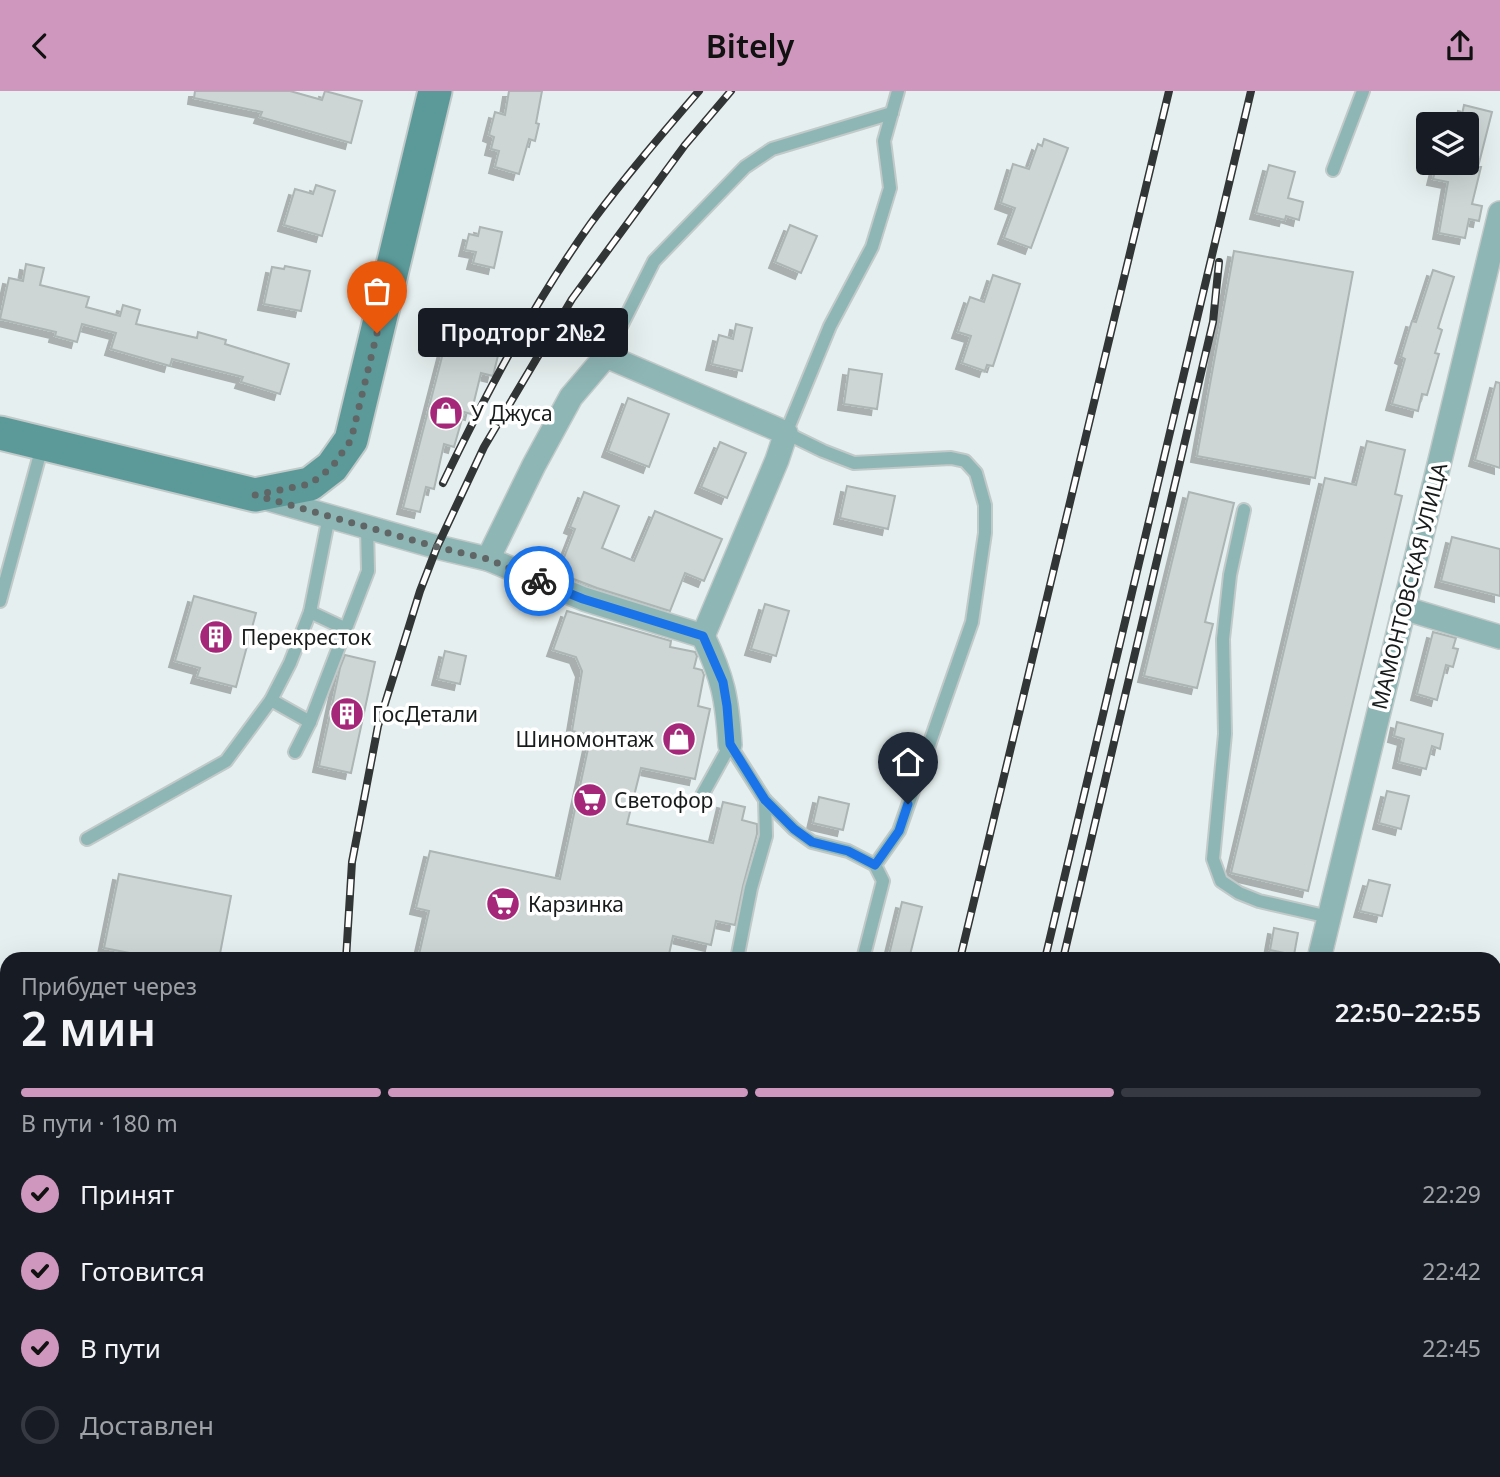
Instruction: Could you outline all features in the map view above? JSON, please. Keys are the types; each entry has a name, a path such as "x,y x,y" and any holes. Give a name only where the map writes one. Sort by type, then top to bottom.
{"main road":[{"path":"0,433 255,495 310,484 332,467 351,440 435,91"}],"street":[{"name":"МАМОНТОВСКАЯ УЛИЦА","path":"1321,952 1500,213"},
{"path":"488,559 571,397 606,356 786,433 703,636 723,682 730,744"},
{"path":"255,495 367,528 488,559 583,599 703,636"},
{"path":"1403,608 1500,637"}],"lane":[{"path":"875,865 899,831 972,622 985,533 985,505 976,473 965,461 951,458 855,463 786,433 830,326 872,247 890,188 884,141 898,91"},
{"path":"1333,170 1363,91"},
{"path":"606,356 653,261 745,167 772,149 892,113"},
{"path":"0,601 43,443"},
{"path":"1244,510 1230,575 1223,639 1225,734 1213,859 1221,881 1239,893 1259,901 1329,917"},
{"path":"87,839 226,761 271,700 290,663 310,612 328,516"},
{"path":"295,752 310,722 368,571 367,528"},
{"path":"310,612 344,628"},
{"path":"271,700 310,722"},
{"path":"700,799 730,744 765,800 794,829 812,842 848,851 875,865 883,881 865,952"},
{"path":"738,952 751,888 766,836 765,800"}],"building":[{"path":"195,91 290,91 322,100 325,91 362,101 351,143 260,117 262,112 194,98"},
{"path":"509,91 542,91 535,141 529,139 519,174 495,167 499,151 491,149 494,137 489,135 495,112 505,115"},
{"path":"1464,105 1492,112 1479,163 1479,112 1463,112"},
{"path":"1044,139 1068,148 1031,248 1004,238 1015,208 1001,203 1013,164 1029,169 1038,144 1042,146"},
{"path":"1269,165 1295,172 1288,198 1303,202 1299,220 1286,216 1285,220 1256,213"},
{"path":"1481,167 1472,204 1482,206 1479,221 1469,219 1465,238 1439,233 1448,182 1433,179 1434,175 1479,175"},
{"path":"316,185 335,191 322,236 284,225 295,189 313,194"},
{"path":"790,225 817,236 801,273 775,262"},
{"path":"480,227 502,232 494,268 473,263 476,252 465,250 469,234 478,236"},
{"path":"1234,251 1353,272 1315,478 1197,456"},
{"path":"26,264 44,268 40,285 89,297 86,307 120,316 123,305 140,310 136,324 197,338 198,332 226,340 225,344 289,364 280,394 241,382 243,377 172,359 170,366 111,349 116,333 82,324 77,342 55,336 56,332 0,319 9,278 23,281"},
{"path":"285,266 310,271 301,311 264,304 272,267 284,269"},
{"path":"1433,270 1454,277 1438,328 1442,330 1435,353 1439,354 1427,395 1422,394 1418,411 1392,404 1405,359 1401,357 1412,321 1416,322"},
{"path":"993,275 1020,284 993,366 987,365 985,371 962,363 971,336 958,332 970,297 984,302"},
{"path":"451,322 503,335 493,376 481,373 471,414 464,412 454,447 444,444 434,489 426,487 420,512 403,508"},
{"path":"736,324 752,328 742,371 712,364 719,335 733,339"},
{"path":"849,369 882,374 877,409 844,404"},
{"path":"1496,382 1500,383 1500,468 1475,460"},
{"path":"628,398 669,414 649,467 608,451"},
{"path":"1367,441 1405,450 1395,494 1402,496 1308,891 1231,873 1325,478 1356,485"},
{"path":"720,442 746,453 727,498 701,487"},
{"path":"847,486 895,496 888,529 840,518"},
{"path":"584,492 619,506 602,548 634,561 655,511 722,539 704,581 685,573 670,611 558,573 575,529 570,527"},
{"path":"1189,492 1234,503 1205,622 1213,624 1197,688 1144,676"},
{"path":"1452,537 1500,549 1500,596 1441,581"},
{"name":"Перекресток","path":"194,596 256,613 236,687 197,677 200,668 175,661"},
{"path":"765,604 789,611 776,656 751,649"},
{"path":"567,611 671,641 670,647 695,652 697,656 694,668 702,670 704,675 698,706 710,709 695,779 641,768 627,824 713,843 723,802 745,807 742,820 757,824 757,834 735,925 716,921 711,945 673,936 670,952 420,952 429,911 416,908 430,851 560,879 591,735 572,731 582,671 576,657 553,650"},
{"path":"1433,632 1456,638 1453,648 1458,649 1453,667 1446,665 1437,700 1417,694"},
{"path":"445,651 466,656 460,684 438,679"},
{"name":"ГосДетали","path":"345,655 375,662 351,773 319,766"},
{"path":"1397,722 1443,734 1440,749 1432,746 1426,769 1399,762 1404,739 1394,736"},
{"path":"1387,791 1409,796 1401,829 1379,823"},
{"path":"819,797 849,804 843,830 813,823"},
{"path":"119,874 231,896 220,952 124,952 104,948"},
{"path":"1369,880 1390,885 1382,916 1360,911"},
{"path":"902,902 922,907 911,952 890,952"},
{"path":"1274,928 1298,933 1295,952 1270,950"}],"railway":[{"path":"443,483 511,350 549,285 617,189 699,91"},
{"path":"346,952 352,862 378,726 420,591 437,547 484,447 572,299 685,145 731,91"},
{"path":"962,952 1169,91"},
{"path":"1047,952 1251,91"},
{"path":"1065,952 1213,322 1219,262"}],"way so far":[{"path":"377,333 351,440 332,467 310,484 255,495 367,528 488,559 539,581"}],"place":[{"name":"Продторг 2№2","path":"377,333"},
{"name":"У Джуса","path":"446,413"},
{"name":"Перекресток","path":"216,637"},
{"name":"ГосДетали","path":"347,714"},
{"name":"Шиномонтаж","path":"679,739"},
{"name":"Светофор","path":"590,800"},
{"name":"Карзинка","path":"503,904"}],"route":[{"path":"539,581 583,599 703,636 723,682 730,744 765,800 794,829 812,842 848,851 875,865 899,831 908,804"}]}
